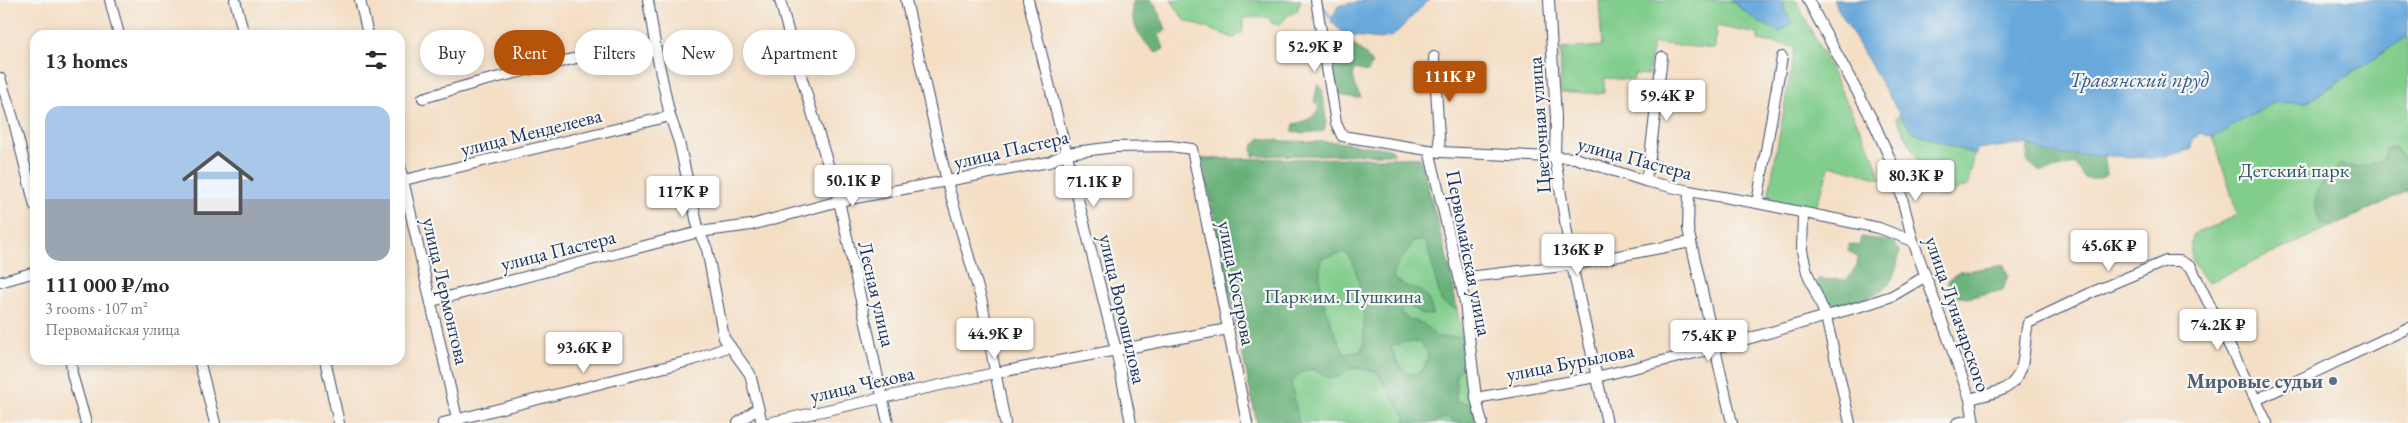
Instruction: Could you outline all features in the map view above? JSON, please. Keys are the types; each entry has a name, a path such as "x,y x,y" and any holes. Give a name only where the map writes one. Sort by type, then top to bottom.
{"street":[{"path":"110,0 117,30"},
{"path":"235,0 243,30"},
{"path":"360,0 367,30"},
{"path":"648,0 670,116 679,142 699,232 707,249 724,338 750,374 762,423"},
{"name":"Лесная улица","path":"780,0 838,201 888,423"},
{"path":"906,0 947,182 982,302 1005,423"},
{"name":"улица Ворошилова","path":"1028,0 1116,350 1131,423"},
{"name":"улица Пастера","path":"1316,0 1336,123 1342,136 1435,151 1575,158 1645,181 1689,192 1757,203 1803,214 1879,228 1914,241"},
{"name":"улица Луначарского","path":"1808,0 1874,123 1895,170 1914,241 1970,399 1974,421"},
{"name":"Цветочная улица","path":"1550,1 1556,118 1555,157 1572,265 1607,423"},
{"path":"423,98 479,82 602,52 656,50"},
{"path":"1757,203 1782,56"},
{"name":"Первомайская улица","path":"1434,57 1435,151 1465,302 1476,398 1482,423"},
{"path":"1645,181 1649,165 1662,57"},
{"path":"0,78 13,118 30,186"},
{"name":"улица Менделеева","path":"405,180 670,116"},
{"name":"улица Пастера","path":"432,301 699,232 751,225 838,201 1049,162 1067,153 1115,147 1170,146 1192,149"},
{"name":"улица Кострова","path":"1192,149 1247,423"},
{"path":"1689,192 1688,228 1716,348 1718,368 1732,423"},
{"name":"улица Лермонтова","path":"405,193 432,301 457,422"},
{"path":"1803,214 1802,251 1807,272 1826,317 1850,423"},
{"path":"1460,278 1572,265 1691,242"},
{"path":"1970,399 2004,389 2019,374 2024,360 2028,323 2095,291 2166,261 2180,261 2191,267 2267,423"},
{"path":"0,282 30,273"},
{"name":"улица Бурылова","path":"1476,398 1596,377 1716,348 1892,296 1926,276"},
{"path":"2256,400 2408,328"},
{"name":"улица Чехова","path":"768,423 882,396 1228,329"},
{"path":"443,423 457,422 693,360 730,346"},
{"path":"71,365 72,374 86,423"},
{"path":"199,365 215,423"},
{"path":"327,365 340,423"},
{"path":"738,423 758,408"},
{"path":"1957,423 1974,421"}],"green space":[{"path":"1134,0 1151,0 1155,4 1166,29 1159,35 1164,49 1156,53 1141,36 1132,15"},
{"path":"1171,0 1301,0 1297,11 1289,15 1279,25 1272,23 1268,17 1243,18 1243,32 1234,38 1184,20"},
{"path":"1599,0 1730,0 1759,22 1791,23 1784,9 1784,0 1796,0 1872,153 1881,179 1830,165 1815,210 1768,199 1795,47 1758,40 1758,34 1716,26 1715,49 1653,43 1648,75 1634,74 1634,80 1604,78 1604,93 1561,93 1561,49 1602,46"},
{"name":"Детский парк","path":"2408,36 2408,191 2208,283 2193,261 2191,250 2192,235 2238,215 2213,137 2273,102 2308,102"},
{"path":"1327,37 1341,39 1353,45 1364,53 1372,64 1368,72 1353,69 1354,85 1361,97 1356,98 1334,94"},
{"path":"1318,84 1322,88 1326,121 1324,131 1292,132 1294,124 1309,119 1319,108 1314,101"},
{"path":"1900,115 1913,132 1974,154 1968,186 1960,188 1948,197 1937,195 1933,185 1921,178 1918,161 1896,117"},
{"path":"1260,138 1284,141 1337,142 1392,149 1395,154 1253,156 1252,147"},
{"path":"2028,144 2047,151 2104,155 2107,174 2096,179 2084,178 2075,164 2040,172 2027,161"},
{"path":"2395,147 2408,165 2408,191 2333,226 2321,225 2315,205 2318,190 2326,177 2341,164 2357,167 2378,162 2383,159 2387,148"},
{"name":"Парк им. Пушкина","path":"1420,158 1450,270 1477,423 1257,423 1202,159"},
{"name":"Парк им. Пушкина","path":"1420,158 1450,270 1457,310 1441,301 1426,241 1413,241 1398,263 1393,278 1423,293 1430,304 1433,314 1423,315 1407,305 1400,312 1409,319 1424,324 1437,337 1461,337 1466,363 1456,375 1456,401 1473,404 1477,423 1456,423 1449,417 1428,423 1406,423 1405,416 1376,371 1351,368 1338,377 1329,378 1313,369 1302,372 1291,383 1299,423 1257,423 1202,159","holes":["1345,252 1356,270 1359,283 1363,310 1364,345 1359,352 1344,354 1325,307 1320,283 1320,270 1321,258","1405,342 1420,342 1428,354 1425,367 1416,374 1406,373 1396,360 1391,347"]},
{"path":"1861,237 1893,242 1900,251 1894,275 1882,290 1874,295 1854,302 1825,308 1818,297 1818,279 1847,280 1857,265 1858,257 1848,250 1849,244 1859,246"},
{"path":"2004,265 2008,275 2003,290 1967,298 1953,296 1949,291 1948,280 1959,272"}],"water":[{"path":"1367,0 1429,0 1393,36 1380,39 1346,35 1331,22 1338,6"},
{"path":"1730,0 1784,0 1784,9 1792,23 1780,32 1759,22"},
{"name":"Травянский пруд","path":"1833,0 2408,0 2408,36 2307,102 2273,103 2213,137 2200,133 2192,141 2192,149 2171,155 2152,158 2066,155 2044,152 2028,144 1976,149 1976,155 1913,132 1900,115"}],"waterway":[{"path":"1321,3 1330,17 1336,17"}],"place":[{"name":"Мировые судьи","path":"2333,381"}]}
